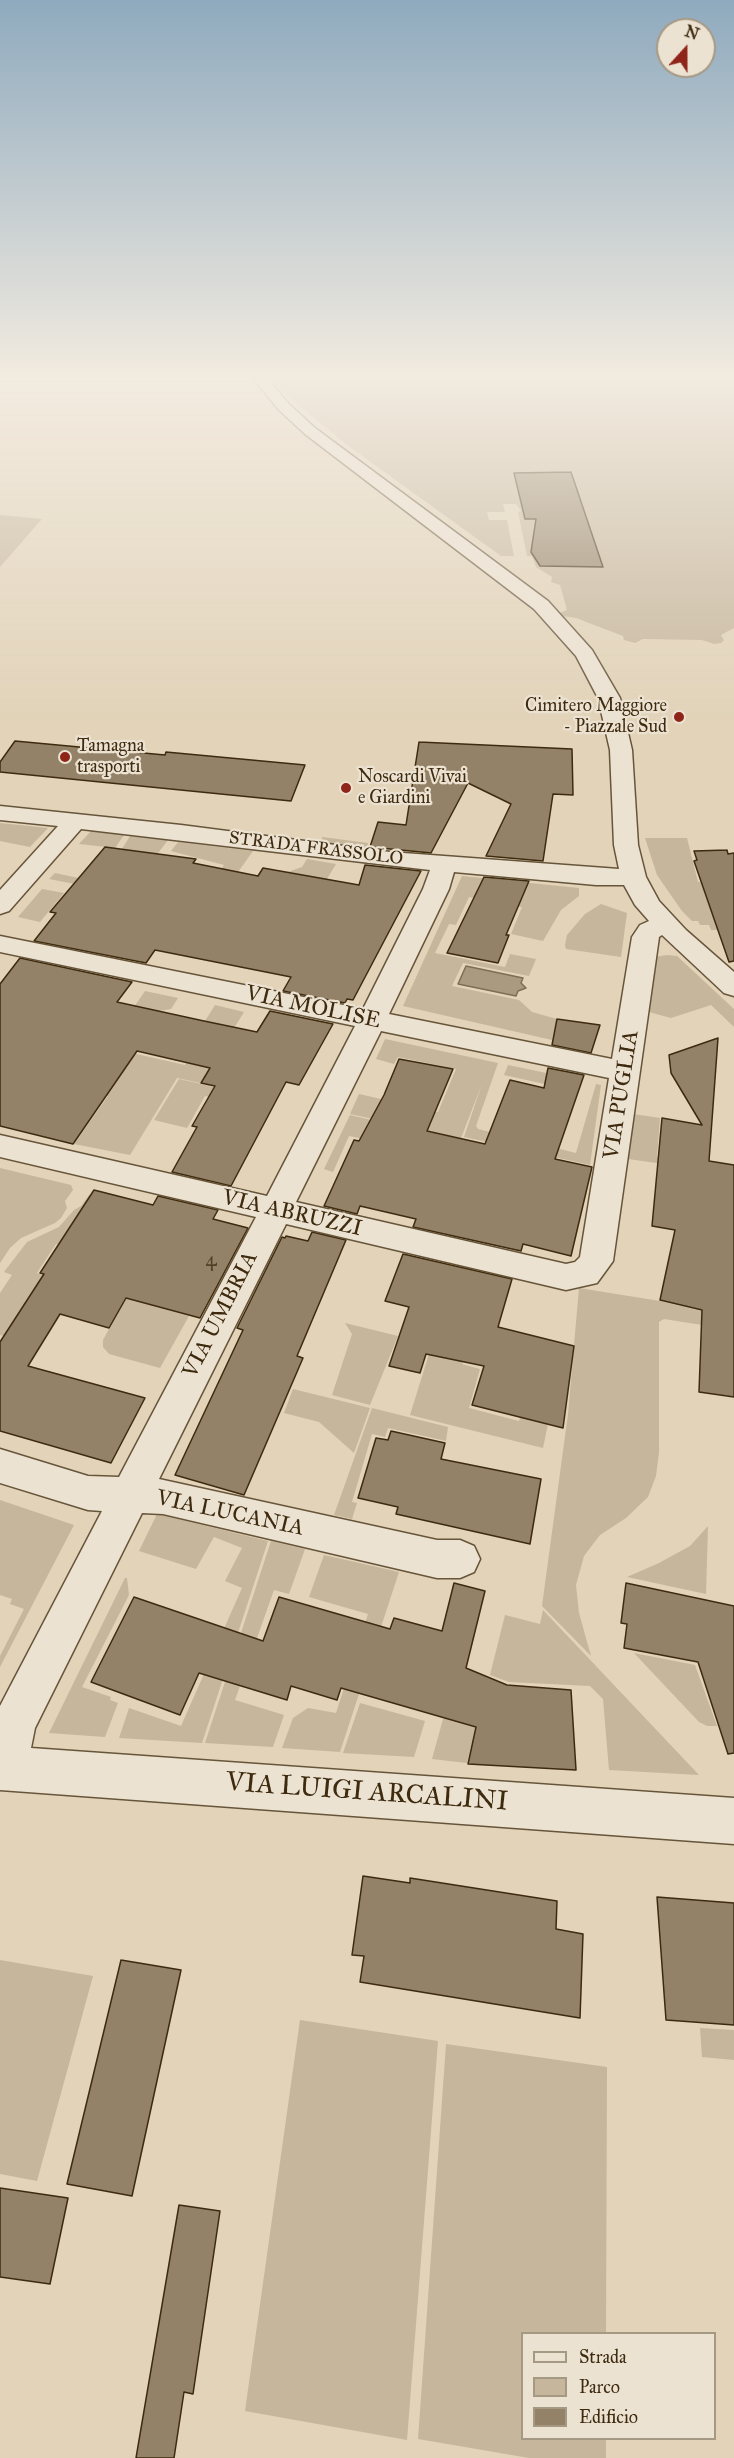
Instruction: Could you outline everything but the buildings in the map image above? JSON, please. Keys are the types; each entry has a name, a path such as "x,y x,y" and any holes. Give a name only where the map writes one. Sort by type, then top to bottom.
{"street":[{"path":"395,494 542,605 585,654 609,698 618,740 626,845 633,877 648,906 734,987"},
{"name":"STRADA FRASSOLO","path":"0,813 444,864 596,877 633,877"},
{"path":"0,906 68,830 74,820"},
{"name":"VIA UMBRIA","path":"2,1768 14,1724 372,1020 436,889 444,864"},
{"name":"VIA PUGLIA","path":"585,1274 596,1261 645,937 649,931 665,924"},
{"name":"VIA MOLISE","path":"0,944 626,1072"},
{"name":"VIA ABRUZZI","path":"0,1146 566,1277 585,1274"},
{"name":"VIA LUCANIA","path":"0,1466 88,1493 163,1497 437,1559 460,1559"},
{"name":"VIA LUIGI ARCALINI","path":"2,1768 734,1821"}],"green space":[{"path":"415,494 734,494 734,628 721,635 724,640 721,643 714,644 702,640 643,639 635,643 576,618 562,616 560,613 567,610 560,585 551,582 552,577 536,567 532,556 527,556 518,512 521,511 516,504 503,504 505,512 487,512 489,520 507,520 514,556 501,556"},
{"path":"0,515 42,519 0,567"},
{"path":"0,823 48,828 30,847 0,841"},
{"path":"91,831 124,835 115,848 79,844"},
{"path":"130,836 168,840 127,894 49,879 55,873 83,879 143,852 122,849"},
{"path":"322,837 368,843 367,848 574,867 366,851 322,843"},
{"path":"645,838 687,838 698,882 702,882 718,930 711,930 709,925 700,925 698,921 692,921 682,911 657,875"},
{"path":"178,842 253,851 211,910 203,894 224,865 171,851"},
{"path":"307,859 336,864 316,897 299,874 288,872 302,867"},
{"path":"462,876 579,888 579,896 561,910 543,941 511,934 522,907 469,897 456,925 449,924 435,953 505,967 510,954 536,959 529,976 463,963 452,986 519,1000 532,1012 557,1019 552,1040 403,1006"},
{"path":"42,889 64,893 40,922 18,917"},
{"path":"601,904 627,913 621,957 566,949 567,935 585,914"},
{"path":"677,956 734,1009 734,1027 711,1005 671,1018 645,1011 654,957"},
{"path":"145,991 178,998 171,1009 159,1011 132,1053 185,1065 211,1023 205,1021 215,1005 244,1012 200,1083 177,1078 130,1155 74,1144 108,1096 73,1087 110,1042"},
{"path":"385,1039 498,1063 476,1126 478,1129 576,1153 596,1084 601,1085 590,1165 464,1137 482,1084 461,1138 350,1114 359,1094 438,1112 456,1069 398,1057 394,1064 376,1059"},
{"path":"508,1065 580,1080 558,1087 504,1075"},
{"path":"179,1079 228,1090 222,1100 205,1096 187,1128 154,1120"},
{"path":"633,1114 660,1118 657,1157 665,1158 664,1164 628,1159"},
{"path":"350,1115 436,1135 369,1140 349,1136 333,1172 324,1169"},
{"path":"0,1168 71,1185 73,1190 65,1201 67,1208 61,1218 21,1238 10,1248 0,1263"},
{"path":"97,1192 71,1248 56,1244 37,1273 43,1275 4,1336 0,1335 0,1293 12,1275 4,1272 27,1242 59,1227 89,1195"},
{"path":"579,1288 660,1301 734,1319 734,1330 664,1319 659,1322 659,1452 656,1476 648,1497 626,1518 600,1535 584,1556 576,1585 579,1613 591,1656 542,1606 568,1414"},
{"path":"126,1298 189,1316 160,1368 109,1354 103,1347 103,1340"},
{"path":"345,1323 398,1336 370,1405 332,1395 352,1334"},
{"path":"433,1341 467,1349 462,1364 480,1369 469,1408 519,1421 532,1375 551,1409 543,1448 410,1415"},
{"path":"293,1389 370,1408 354,1453 319,1422 284,1413"},
{"path":"372,1408 448,1427 446,1441 388,1428 385,1437 372,1434 352,1502 357,1503 352,1519 334,1515"},
{"path":"0,1500 74,1525 0,1667 0,1656 24,1609 10,1604 12,1599 0,1595"},
{"path":"157,1514 268,1541 202,1743 119,1738 129,1708 181,1726 242,1588 225,1581 242,1548 214,1537 196,1569 139,1551"},
{"path":"708,1526 706,1594 627,1577 690,1546"},
{"path":"271,1541 305,1549 289,1594 274,1590 235,1700 284,1715 273,1747 205,1743"},
{"path":"324,1555 399,1572 340,1752 282,1748 293,1718 308,1708 336,1713 368,1614 309,1597"},
{"path":"127,1578 129,1595 82,1687 111,1697 110,1700 118,1703 105,1737 49,1733"},
{"path":"543,1610 699,1775 609,1770 603,1699 590,1686 509,1682 490,1675 505,1615 540,1624"},
{"path":"634,1653 695,1665 717,1726 707,1726 699,1722"},
{"path":"486,1681 467,1763 432,1759 443,1719 466,1706"},
{"path":"360,1703 425,1721 414,1757 343,1753"},
{"path":"0,1960 93,1976 37,2181 0,2174"},
{"path":"300,2020 438,2041 407,2440 245,2411"},
{"path":"700,2028 734,2030 734,2060 702,2057"},
{"path":"446,2044 607,2067 606,2332 521,2332 521,2440 606,2440 606,2458 529,2458 418,2439"}],"shaded area":[{"path":"466,966 523,978 521,983 526,988 518,991 516,996 458,984"}],"place":[{"name":"Cimitero Maggiore - Piazzale Sud","path":"679,717"},
{"name":"Tamagna trasporti","path":"65,757"},
{"name":"Noscardi Vivai e Giardini","path":"346,788"}]}
